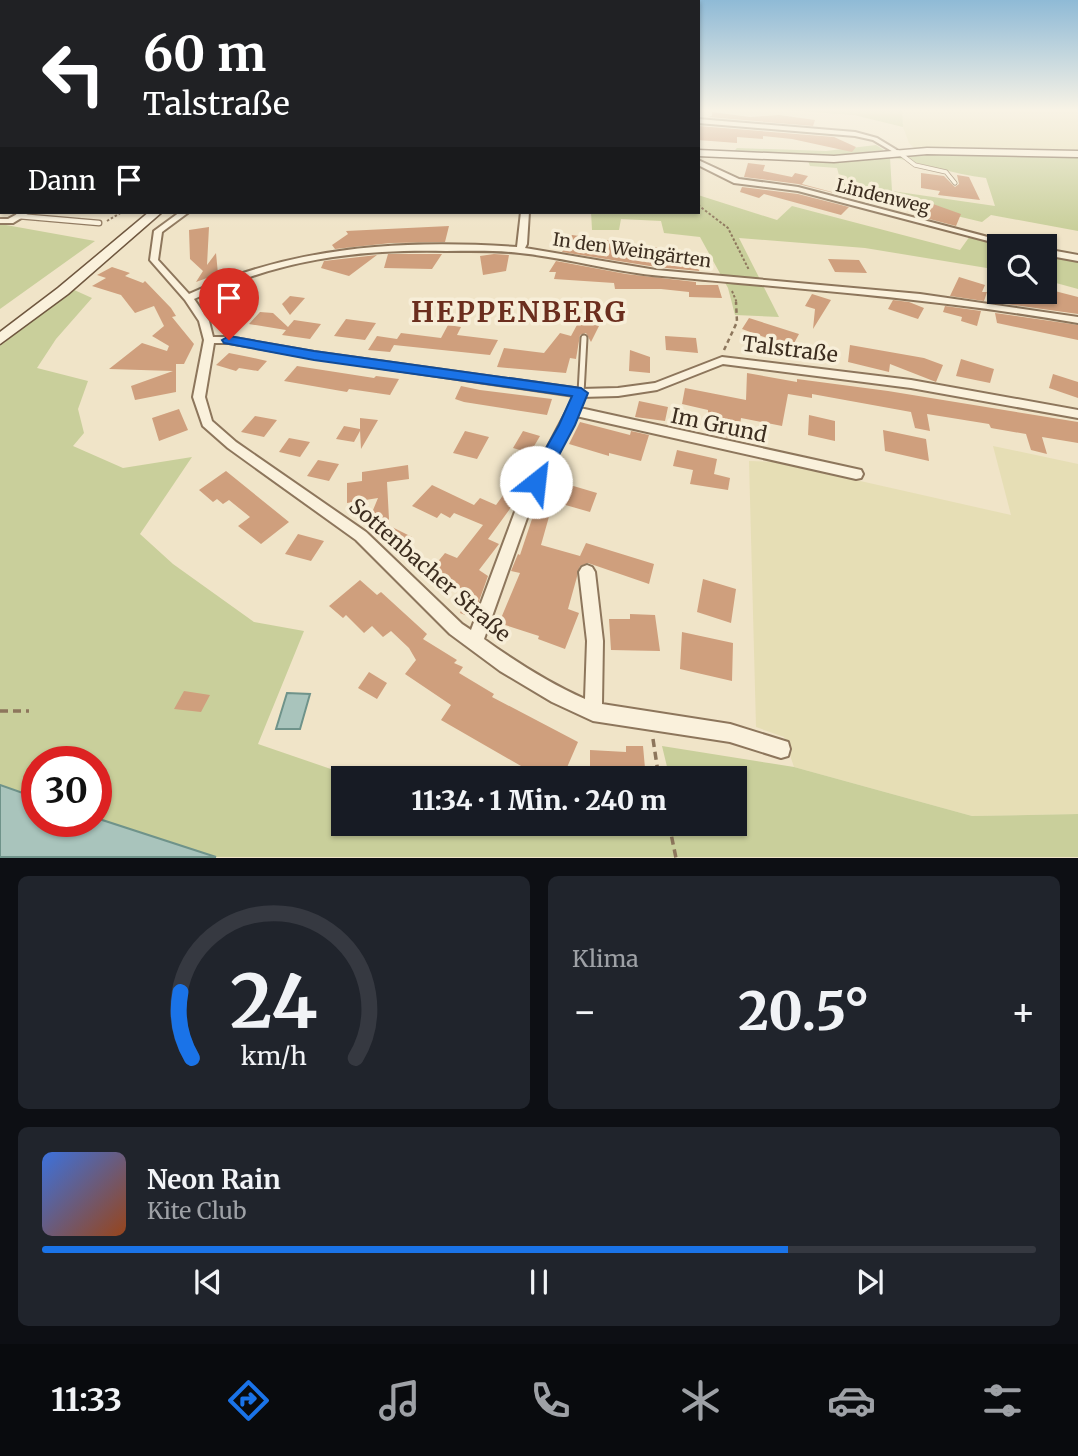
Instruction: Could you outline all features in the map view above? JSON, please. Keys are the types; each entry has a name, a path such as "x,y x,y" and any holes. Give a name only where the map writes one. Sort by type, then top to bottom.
{"main road":[{"path":"700,152 713,155 834,159 897,152 1078,153"},
{"path":"0,339 63,291 154,214"}],"street":[{"path":"892,149 897,152"},
{"name":"Lindenweg","path":"700,163 737,181 798,190 987,238"},
{"path":"0,221 10,221 22,214"},
{"path":"182,214 158,230 154,260 188,298 204,321 209,340"},
{"path":"520,250 523,244 525,214"},
{"name":"In den Weingärten","path":"188,298 212,286 286,261 353,249 406,247 520,250 652,272 900,293 1004,306 1078,320"},
{"path":"1057,254 1078,258"},
{"name":"Talstraße","path":"209,340 229,340 314,355 581,393 618,392 657,386 722,360 911,384 1078,414"},
{"name":"Sottenbacher Straße","path":"209,340 199,397 207,424 361,536 456,629 506,665 558,696 593,712 730,733 780,749"},
{"path":"475,641 526,501 581,393"},
{"name":"Im Grund","path":"574,411 856,474"},
{"path":"587,572 595,641 593,712"}],"lane":[{"path":"897,152 915,164 941,169 950,174 955,183"},
{"path":"18,216 99,223"},
{"path":"581,393 584,338"}],"path":[{"path":"700,207 728,228 746,259 752,280"},
{"path":"99,223 120,214"},
{"path":"722,360 724,348 739,320 737,302"},
{"path":"0,711 29,710"},
{"path":"651,722 657,766"},
{"path":"671,836 676,858"}],"shaded area":[{"path":"971,149 1078,149 1078,151"},
{"path":"993,446 1078,464 1078,814 972,816 794,767 784,737 756,727 749,461 776,462 1011,515"}],"green space":[{"path":"736,149 884,150 831,156 732,153"},
{"path":"911,154 1078,157 1078,231 991,215 982,222 843,189 837,168 810,166 808,161","holes":["890,157 986,178 995,206 892,191"]},
{"path":"700,196 777,220 792,206 960,250 970,236 987,240 987,268 865,248 739,238 779,317 735,315 728,288 700,237 664,233 661,221 621,219 619,230 592,230 591,214 700,214"},
{"path":"0,225 6,225 95,241 0,309"},
{"path":"1057,256 1078,260 1078,289 1057,283"},
{"path":"72,289 92,298 56,339 37,368 88,381 78,409 84,433 73,446 123,468 192,457 140,534 173,564 254,622 304,631 258,744 331,769 331,836 747,836 747,766 667,766 662,746 794,767 972,816 1078,814 1078,857 216,857 112,823 112,746 21,746 21,792 0,785 0,346"}],"water":[{"path":"287,693 310,694 300,729 276,729"},
{"path":"0,785 21,792 21,837 112,837 112,823 216,857 0,857"}],"building":[{"path":"748,163 765,165 763,171 792,177 795,173 808,176 802,184 858,199 798,184 744,177"},
{"path":"921,173 944,176 955,187 959,184 957,175 969,177 980,200 938,195 940,191 921,188"},
{"path":"742,187 798,194 849,207 841,215 764,194 759,198 740,192"},
{"path":"933,204 961,214 956,226 914,215 916,212 927,216"},
{"path":"449,226 445,242 391,243 335,249 332,245 348,234 346,231"},
{"path":"209,227 207,265 216,253 218,274 196,282 203,271 190,259 189,230"},
{"path":"572,235 675,250 694,265 700,266 699,271 562,252"},
{"path":"388,254 442,254 432,269 384,268"},
{"path":"377,255 349,276 321,268 324,261"},
{"path":"509,255 506,271 483,275 480,256"},
{"path":"828,259 859,260 867,273 835,272"},
{"path":"556,261 626,274 696,282 696,285 718,285 722,298 689,297 689,292 661,289 615,289 614,283 554,279 556,272 549,272"},
{"path":"112,267 130,273 125,276 143,283 145,281 171,308 176,316 172,317 194,344 184,364 176,364 176,392 135,400 131,386 173,371 109,369 142,343 167,351 169,346 152,336 164,326 154,306 135,313 121,295 92,286 106,278 97,275"},
{"path":"959,277 985,285 982,292 987,292 984,301 950,296"},
{"path":"1057,292 1078,297 1078,314 1006,304 1057,304"},
{"path":"239,294 257,296 242,312 229,310"},
{"path":"812,294 831,300 813,329 815,309 805,306"},
{"path":"290,296 305,298 290,315 282,304"},
{"path":"893,300 924,308 918,319 888,309"},
{"path":"945,306 981,311 977,326 961,321 962,317 943,312"},
{"path":"260,312 273,313 288,327 294,320 321,324 310,339 282,335 286,330 249,324"},
{"path":"584,312 588,313 586,323 599,326 591,342 586,333 580,335 576,359 570,358 566,373 497,367 504,348 544,353 560,333 571,336"},
{"path":"995,313 1078,325 1078,340 997,323"},
{"path":"749,318 799,334 792,347 742,329"},
{"path":"346,319 376,323 365,340 334,336"},
{"path":"448,325 461,327 457,335 498,340 490,355 394,345 390,352 368,350 377,336 397,339 401,333 441,338"},
{"path":"665,336 696,338 698,353 666,350"},
{"path":"850,345 924,358 943,365 936,382 890,364 889,372 848,362"},
{"path":"630,350 650,357 650,373 629,371"},
{"path":"229,353 267,361 258,371 239,368 236,371 216,365"},
{"path":"961,359 994,369 990,383 956,376"},
{"path":"297,366 374,378 399,379 390,395 349,389 347,392 284,381"},
{"path":"747,373 797,382 797,379 888,391 1078,422 1078,443 1042,437 1047,454 1031,450 1026,434 991,428 989,424 927,414 930,431 915,428 911,412 812,394 812,398 788,394 782,426 741,418 738,440 725,437 728,419 708,415 708,410 682,404 685,388 746,400"},
{"path":"1053,374 1078,382 1078,398 1049,388"},
{"path":"461,386 552,399 547,415 455,399"},
{"path":"639,401 668,407 665,421 635,417"},
{"path":"179,409 188,430 159,441 152,418"},
{"path":"809,415 835,421 835,441 808,435"},
{"path":"255,416 277,420 264,437 241,432"},
{"path":"360,418 378,420 361,449 360,431 354,442 336,439 344,426 360,429"},
{"path":"580,422 630,435 631,431 649,435 641,461 609,453 609,456 569,444"},
{"path":"883,430 926,439 929,461 885,451"},
{"path":"465,431 489,437 477,459 453,453"},
{"path":"523,431 540,436 530,453 513,448"},
{"path":"289,438 310,442 300,457 279,452"},
{"path":"677,450 717,459 714,474 730,478 728,490 690,484 693,470 673,466"},
{"path":"318,460 339,464 329,481 307,476"},
{"path":"408,465 409,479 387,482 389,519 386,524 412,537 404,546 366,527 378,498 347,503 347,483 362,481 362,472"},
{"path":"226,471 289,522 261,544 238,526 250,517 229,500 223,504 217,499 213,502 199,490"},
{"path":"432,485 474,505 480,498 496,505 504,494 517,499 488,539 499,544 479,570 488,576 473,618 460,613 469,593 430,571 445,553 457,558 483,525 454,513 450,518 441,513 437,518 412,506"},
{"path":"570,485 597,493 590,512 562,504"},
{"path":"537,504 552,506 541,545 580,556 586,543 654,564 649,584 588,563 580,566 568,609 579,613 565,649 538,639 539,636 499,623 520,573 511,571 518,554 520,555"},
{"path":"298,534 324,541 311,561 285,554"},
{"path":"703,579 736,589 731,623 697,612"},
{"path":"360,580 377,595 381,592 427,634 423,639 457,660 454,663 463,667 459,673 494,694 492,697 578,742 568,766 521,766 441,720 451,705 405,674 416,660 409,648 391,631 383,637 372,626 364,633 346,615 343,618 329,606"},
{"path":"630,614 655,615 660,651 611,650 609,619 630,619"},
{"path":"682,632 733,643 732,681 680,669"},
{"path":"369,672 387,683 377,699 358,688"},
{"path":"184,691 210,695 201,712 174,709"},
{"path":"626,746 643,746 645,766 590,766 590,750 626,752"}],"district":[{"name":"HEPPENBERG","path":"519,312"}],"route":[{"path":"229,340 314,355 581,393 536,482"}]}
